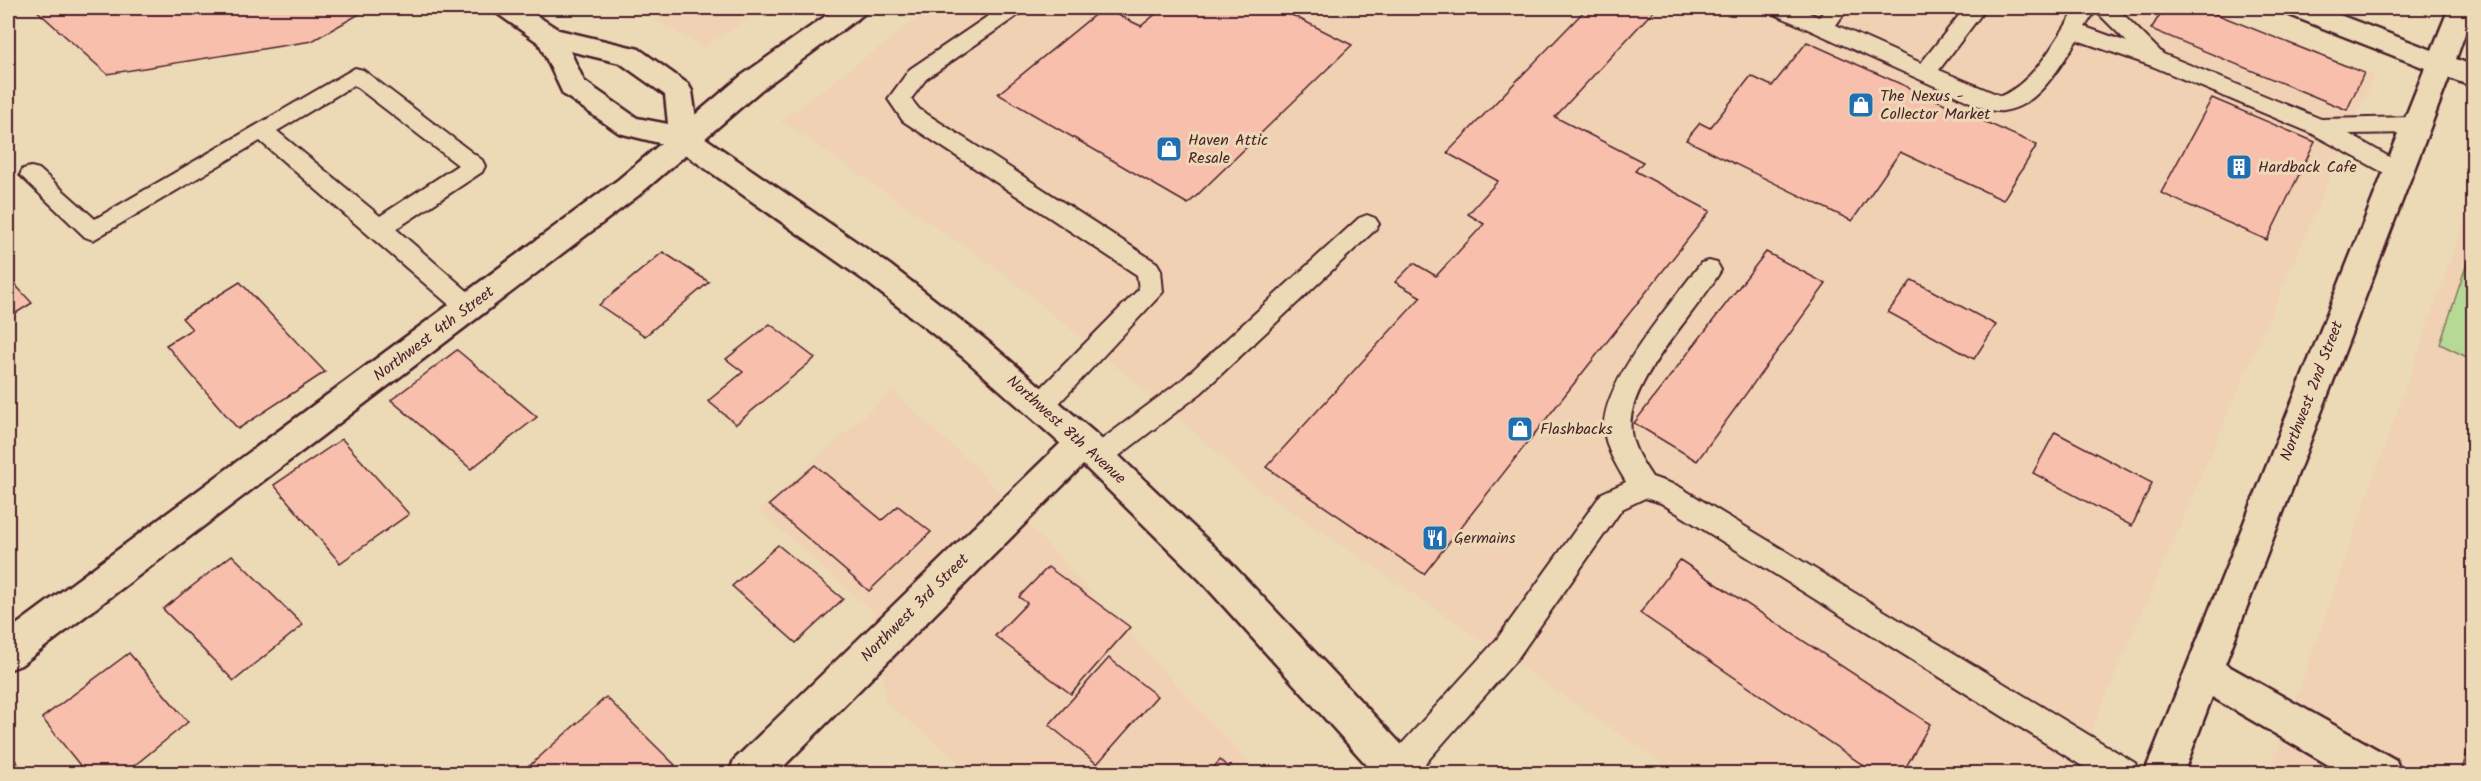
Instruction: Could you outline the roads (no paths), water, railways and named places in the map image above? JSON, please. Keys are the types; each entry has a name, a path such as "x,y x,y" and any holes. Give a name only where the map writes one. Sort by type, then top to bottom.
{"street":[{"name":"Northwest 4th Street","path":"8,653 629,187 751,83 855,8"},
{"path":"2296,8 2474,77"},
{"name":"Northwest 2nd Street","path":"2163,774 2438,63 2462,8"},
{"path":"513,9 550,37 629,57 678,91 684,138"},
{"name":"Northwest 8th Avenue","path":"550,37 573,87 629,126 684,138 879,274 975,350 1091,450 1213,569 1400,772"},
{"name":"Northwest 3rd Street","path":"748,774 1091,450"},
{"path":"2204,672 2382,774"}],"lane":[{"path":"1014,8 918,74 898,99 911,115 1149,270 1151,292 1040,406"},
{"path":"1779,8 1987,101 2003,104 2018,98 2040,77 2086,8"},
{"path":"1823,27 1838,8"},
{"path":"1925,73 1976,8"},
{"path":"2105,8 2160,61"},
{"path":"2072,30 2160,61 2319,127 2397,172"},
{"path":"31,175 93,231 355,75 474,166 379,228"},
{"path":"2319,127 2415,125"},
{"path":"261,130 379,228 470,308"},
{"path":"1091,450 1192,386 1367,224"},
{"path":"1709,270 1634,376 1622,399 1617,423 1623,452 1643,486 1669,494 2124,774"},
{"path":"1400,772 1507,649 1612,501 1643,486"}],"place":[{"name":"The Nexus - Collector Market","path":"1861,105"},
{"name":"Haven Attic Resale","path":"1169,149"},
{"name":"Hardback Cafe","path":"2239,167"},
{"name":"Flashbacks","path":"1520,429"},
{"name":"Germains","path":"1435,538"}]}
